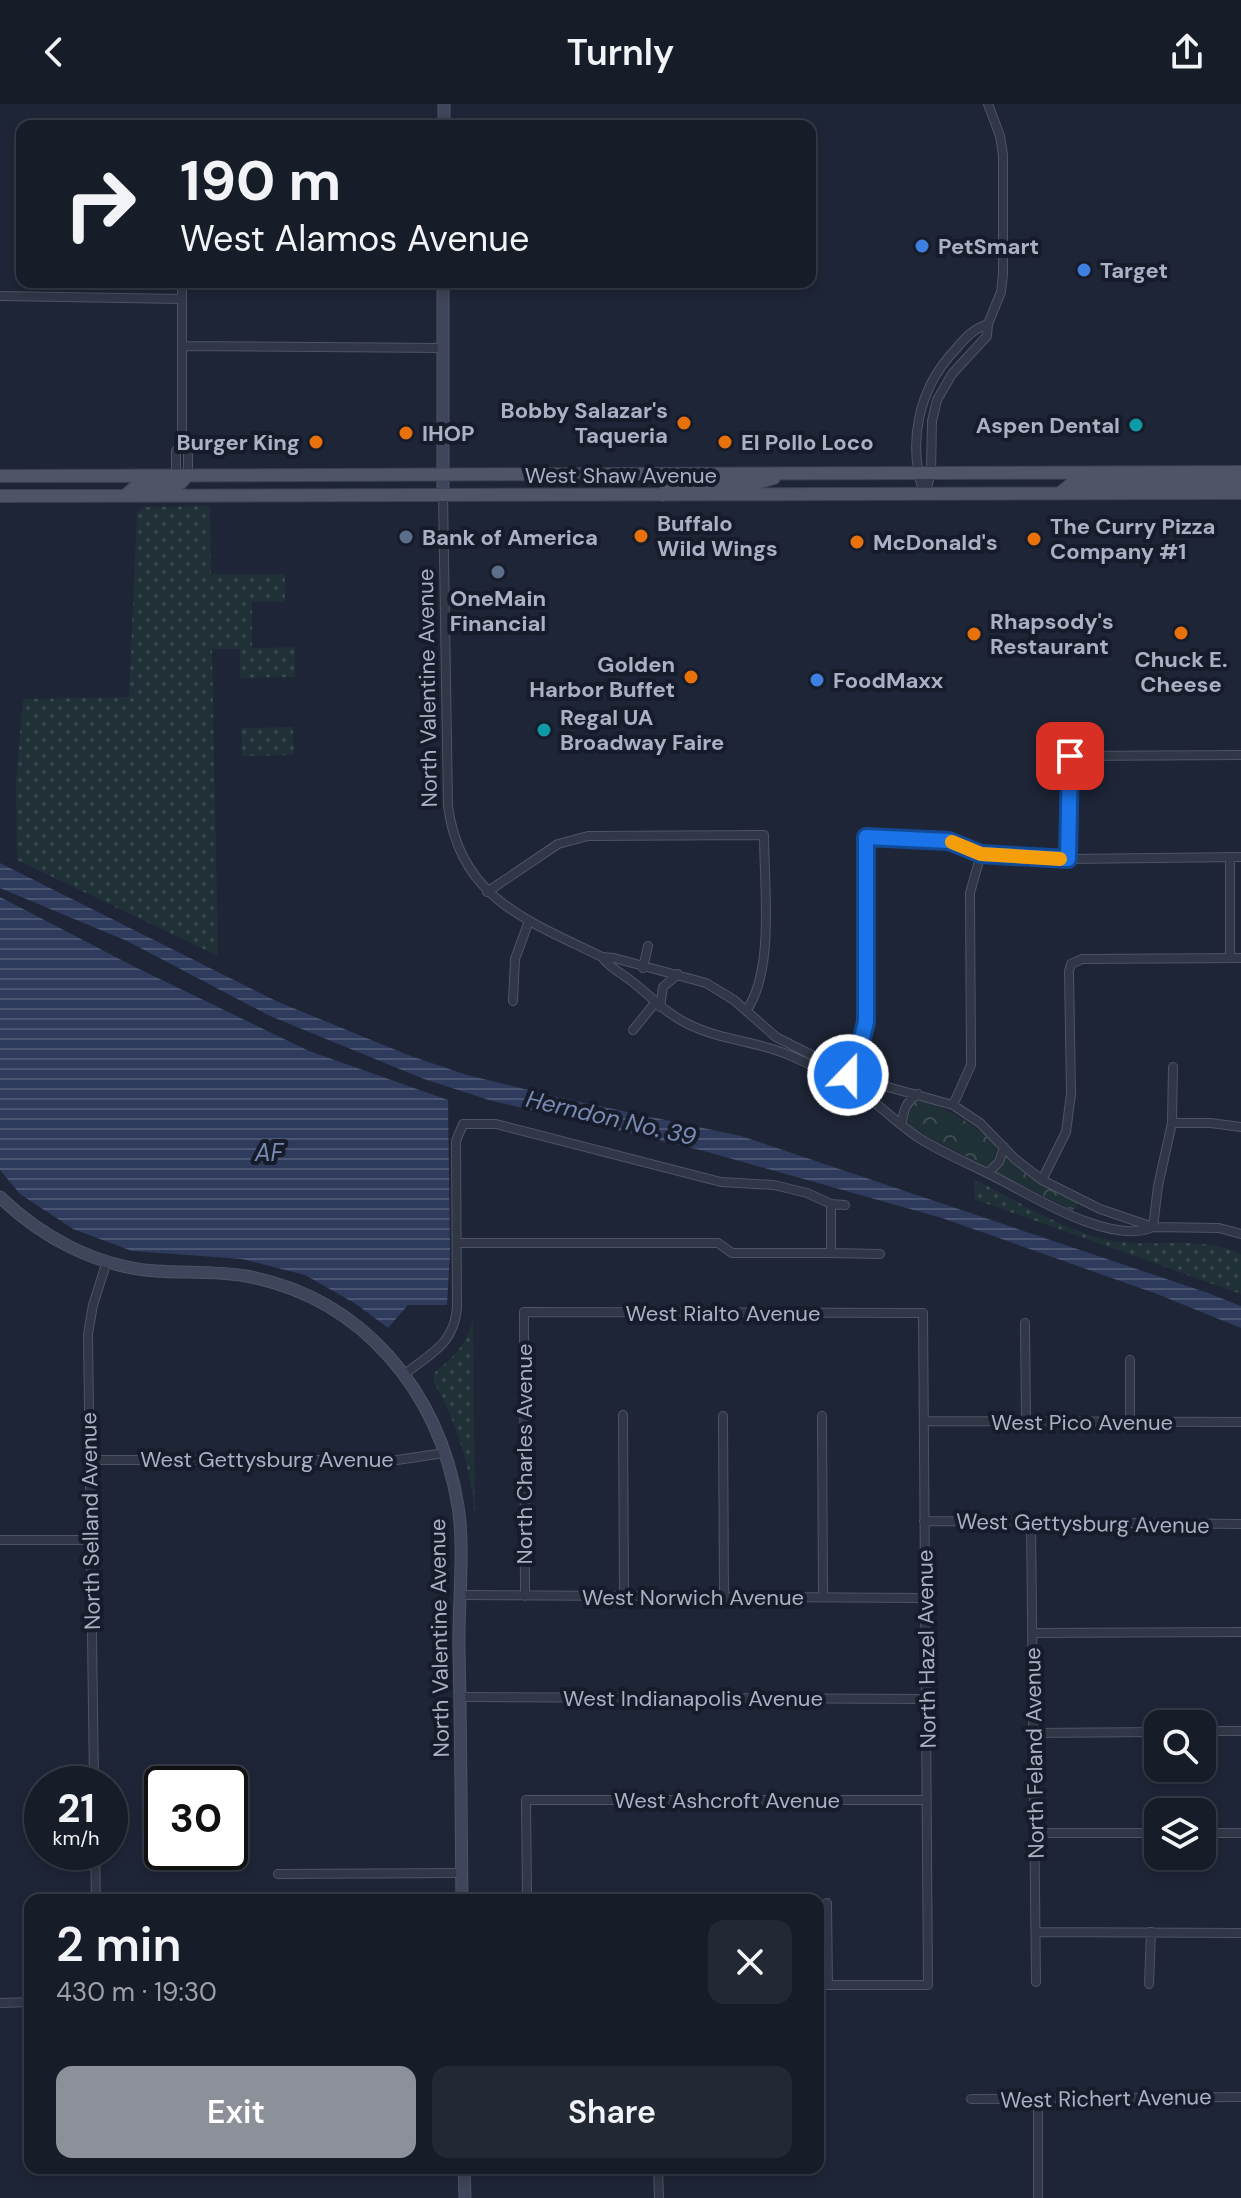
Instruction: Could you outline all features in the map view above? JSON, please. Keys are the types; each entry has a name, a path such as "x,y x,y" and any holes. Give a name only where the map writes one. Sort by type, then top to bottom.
{"main road":[{"name":"West Shaw Avenue","path":"0,476 1241,472"},
{"path":"1060,493 1071,484 1154,483 1168,473"},
{"path":"663,495 668,487 676,484 753,484 792,474"},
{"path":"126,495 136,486 181,483 182,475"},
{"path":"1162,493 1165,486 1173,483 1241,482"},
{"name":"West Shaw Avenue","path":"0,496 1241,493"}],"street":[{"path":"925,495 931,473 932,421 937,400 952,374 987,336 1002,280 1003,173 1000,136 988,104"},
{"path":"182,288 182,445 188,452 182,475"},
{"name":"North Valentine Avenue","path":"443,288 443,495 450,819 463,856 487,892 511,912 602,957"},
{"path":"0,296 182,299"},
{"path":"925,495 917,474 919,415 928,386 940,366 975,329 988,324"},
{"path":"182,346 443,348"},
{"path":"1068,859 1070,756 1241,755"},
{"path":"487,892 558,844 588,836 764,835 765,964 760,988 746,1011"},
{"path":"846,1078 858,1054 866,1022 866,837 949,841 981,854 1068,859 1241,857"},
{"path":"953,1105 971,1065 970,893 981,854"},
{"path":"1230,857 1230,958"},
{"path":"513,1001 515,959 529,921"},
{"path":"643,968 648,946"},
{"path":"602,957 679,974 720,990 776,1037 846,1078 902,1125 933,1146 1090,1223 1142,1232 1153,1227"},
{"path":"602,957 658,1005 705,1032 779,1051 846,1078 953,1105 980,1123 1042,1180 1100,1209 1153,1227 1219,1228 1241,1234"},
{"path":"1042,1180 1066,1132 1071,1094 1071,964 1082,959 1241,958"},
{"path":"633,1030 658,1005 663,987 679,974"},
{"path":"1153,1227 1158,1186 1172,1123 1173,1067"},
{"path":"902,1125 904,1107 918,1094"},
{"path":"1172,1123 1241,1127"},
{"path":"405,1374 443,1344 455,1325 456,1141 463,1124 496,1124 720,1182 774,1185 807,1193 831,1204 845,1205"},
{"path":"988,1173 999,1162 1004,1147"},
{"name":"North Valentine Avenue","path":"0,1197 40,1230 83,1253 107,1261 151,1271 244,1276 298,1292 356,1324 381,1346 405,1374 441,1440 458,1507 462,1894"},
{"path":"831,1204 831,1253"},
{"path":"457,1243 718,1243 732,1253 880,1254"},
{"name":"North Selland Avenue","path":"94,1766 88,1334 93,1305 107,1261"},
{"name":"West Rialto Avenue","path":"524,1312 923,1313"},
{"name":"North Charles Avenue","path":"524,1312 525,1596"},
{"name":"North Hazel Avenue","path":"824,1985 928,1985 923,1313"},
{"path":"1025,1323 1026,1422"},
{"path":"1130,1360 1130,1422"},
{"path":"623,1415 624,1596"},
{"path":"723,1416 724,1597"},
{"path":"822,1416 823,1597"},
{"name":"West Pico Avenue","path":"924,1421 1241,1422"},
{"name":"West Gettysburg Avenue","path":"89,1460 397,1460 444,1453"},
{"name":"West Gettysburg Avenue","path":"924,1521 1241,1524"},
{"name":"North Feland Avenue","path":"1031,1523 1036,1982"},
{"path":"0,1540 90,1540"},
{"name":"West Norwich Avenue","path":"460,1595 925,1598"},
{"path":"1032,1633 1241,1632"},
{"name":"West Indianapolis Avenue","path":"460,1697 926,1699"},
{"path":"1216,1731 1241,1731"},
{"path":"1033,1733 1144,1732"},
{"name":"West Ashcroft Avenue","path":"527,1894 526,1800 927,1800"},
{"path":"1034,1833 1144,1833"},
{"path":"1216,1833 1241,1833"},
{"path":"95,1870 96,1894"},
{"path":"278,1874 462,1873"},
{"path":"824,1964 827,1903"},
{"path":"1036,1932 1241,1933"},
{"path":"1149,1984 1151,1932"},
{"path":"0,2003 24,2002"},
{"name":"West Richert Avenue","path":"971,2099 1241,2097"},
{"path":"1038,2099 1038,2198"},
{"path":"464,2174 465,2198"},
{"path":"658,2174 659,2198"}],"green space":[{"path":"210,506 211,574 285,574 285,602 252,602 252,648 295,647 295,677 240,678 240,649 212,649 218,956 17,860 16,782 23,699 129,697 137,513 144,507"},
{"path":"293,727 294,755 242,756 241,728"},
{"path":"923,1100 962,1119 989,1139 997,1147 992,1164 987,1167 910,1125 909,1109"},
{"path":"1006,1156 1040,1182 1077,1202 1078,1207 1072,1210 996,1173"},
{"path":"974,1179 1024,1206 1096,1237 1130,1243 1195,1243 1241,1254 1241,1294 974,1199"},
{"path":"473,1314 475,1518 462,1447 433,1381 434,1373 465,1340"}],"water":[{"name":"Herndon No. 39","path":"0,863 276,1001 408,1055 467,1075 561,1098 741,1136 1208,1293 1241,1306 1241,1328 1157,1294 942,1218 704,1151 489,1100 424,1079 270,1016 127,941 0,888"},
{"name":"AF","path":"0,897 133,966 309,1051 448,1100 450,1253 447,1305 408,1305 388,1328 356,1304 305,1275 242,1259 132,1251 73,1229 20,1194 0,1170"}],"slow traffic":[{"path":"952,842 981,854 1060,859"}],"place":[{"name":"PetSmart","path":"922,246"},
{"name":"Target","path":"1084,270"},
{"name":"Bobby Salazar's Taqueria","path":"684,423"},
{"name":"Aspen Dental","path":"1136,425"},
{"name":"IHOP","path":"406,433"},
{"name":"Burger King","path":"316,442"},
{"name":"El Pollo Loco","path":"725,442"},
{"name":"Buffalo Wild Wings","path":"641,536"},
{"name":"Bank of America","path":"406,537"},
{"name":"The Curry Pizza Company #1","path":"1034,539"},
{"name":"McDonald's","path":"857,542"},
{"name":"OneMain Financial","path":"498,572"},
{"name":"Chuck E. Cheese","path":"1181,633"},
{"name":"Rhapsody's Restaurant","path":"974,634"},
{"name":"Golden Harbor Buffet","path":"691,677"},
{"name":"FoodMaxx","path":"817,680"},
{"name":"Regal UA Broadway Faire","path":"544,730"}],"route":[{"path":"848,1075 858,1054 866,1022 866,837 949,841 981,854 1068,859 1070,756"}]}
